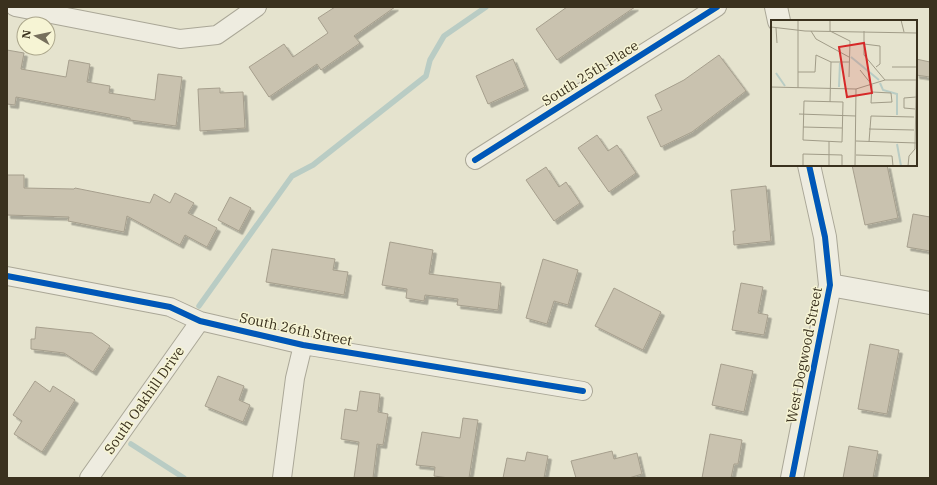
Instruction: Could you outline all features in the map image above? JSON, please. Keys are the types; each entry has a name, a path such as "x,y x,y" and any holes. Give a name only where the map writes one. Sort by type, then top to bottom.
{"street":[{"path":"18,7 180,39 217,34 257,7"},
{"name":"South 25th Place","path":"475,160 717,7"},
{"path":"776,7 779,20"},
{"name":"West Dogwood Street","path":"792,478 830,285 825,237 810,166"},
{"name":"South 26th Street","path":"7,276 170,307 200,321 303,345 583,392"},
{"path":"830,285 930,303"},
{"name":"South Oakhill Drive","path":"89,478 200,321"},
{"path":"282,478 295,378 303,345"}],"building":[{"path":"335,7 395,7 354,36 360,43 321,70 317,64 269,97 249,67 284,44 293,57 328,33 318,18"},
{"path":"567,7 635,7 557,60 536,29"},
{"path":"7,50 16,52 16,56 23,56 21,69 66,77 69,60 90,64 87,82 110,86 109,93 155,100 158,74 182,77 176,126 130,120 130,118 16,97 15,105 7,104"},
{"path":"719,55 746,91 692,132 661,147 647,117 662,110 655,95 684,80"},
{"path":"513,59 525,87 488,104 476,76"},
{"path":"917,59 930,62 930,77 917,75"},
{"path":"220,88 220,93 243,92 245,128 200,131 198,89"},
{"path":"597,135 608,151 617,145 636,173 609,192 578,148"},
{"path":"852,166 887,166 898,218 865,225"},
{"path":"546,167 559,187 566,182 580,203 554,221 526,180"},
{"path":"7,175 24,175 24,188 75,188 150,203 154,194 170,203 175,193 194,203 188,213 217,228 207,247 185,235 180,245 127,216 124,232 68,221 69,217 7,215"},
{"path":"766,186 771,241 734,245 733,231 735,231 731,190"},
{"path":"230,197 251,208 239,231 218,220"},
{"path":"913,214 930,217 930,251 907,247"},
{"path":"390,242 433,250 429,274 501,283 498,310 457,305 458,299 425,295 424,301 406,298 407,289 382,285"},
{"path":"272,249 335,259 333,270 348,272 344,295 266,282"},
{"path":"543,259 578,270 568,305 554,301 547,324 526,318"},
{"path":"741,283 763,287 758,313 768,315 764,335 732,330"},
{"path":"614,288 661,312 643,350 595,326"},
{"path":"36,327 92,333 110,346 93,372 64,353 31,349 31,339 35,339"},
{"path":"870,344 899,350 887,414 858,409"},
{"path":"721,364 753,371 744,412 712,405"},
{"path":"218,376 244,386 239,400 250,405 243,422 205,406"},
{"path":"35,381 50,392 53,386 75,400 42,452 14,434 22,421 13,415"},
{"path":"360,391 380,394 378,412 388,414 383,445 377,444 373,478 354,478 359,442 341,439 345,409 357,411"},
{"path":"463,418 478,420 469,478 434,476 435,467 416,465 422,432 460,438"},
{"path":"710,434 742,440 738,464 734,464 731,478 702,478"},
{"path":"849,446 878,451 873,478 843,478"},
{"path":"612,451 614,459 637,453 642,474 629,478 576,478 571,461"},
{"path":"527,452 548,456 544,478 503,478 507,458 525,461"}],"waterway":[{"path":"199,306 292,176 313,165 426,76 430,60 444,36 486,7"},
{"path":"131,444 184,478"}],"cycle path":[{"path":"475,160 717,7"},
{"path":"792,478 830,285 825,237 809,166"},
{"path":"7,276 170,307 200,321 303,345 583,391"}]}
